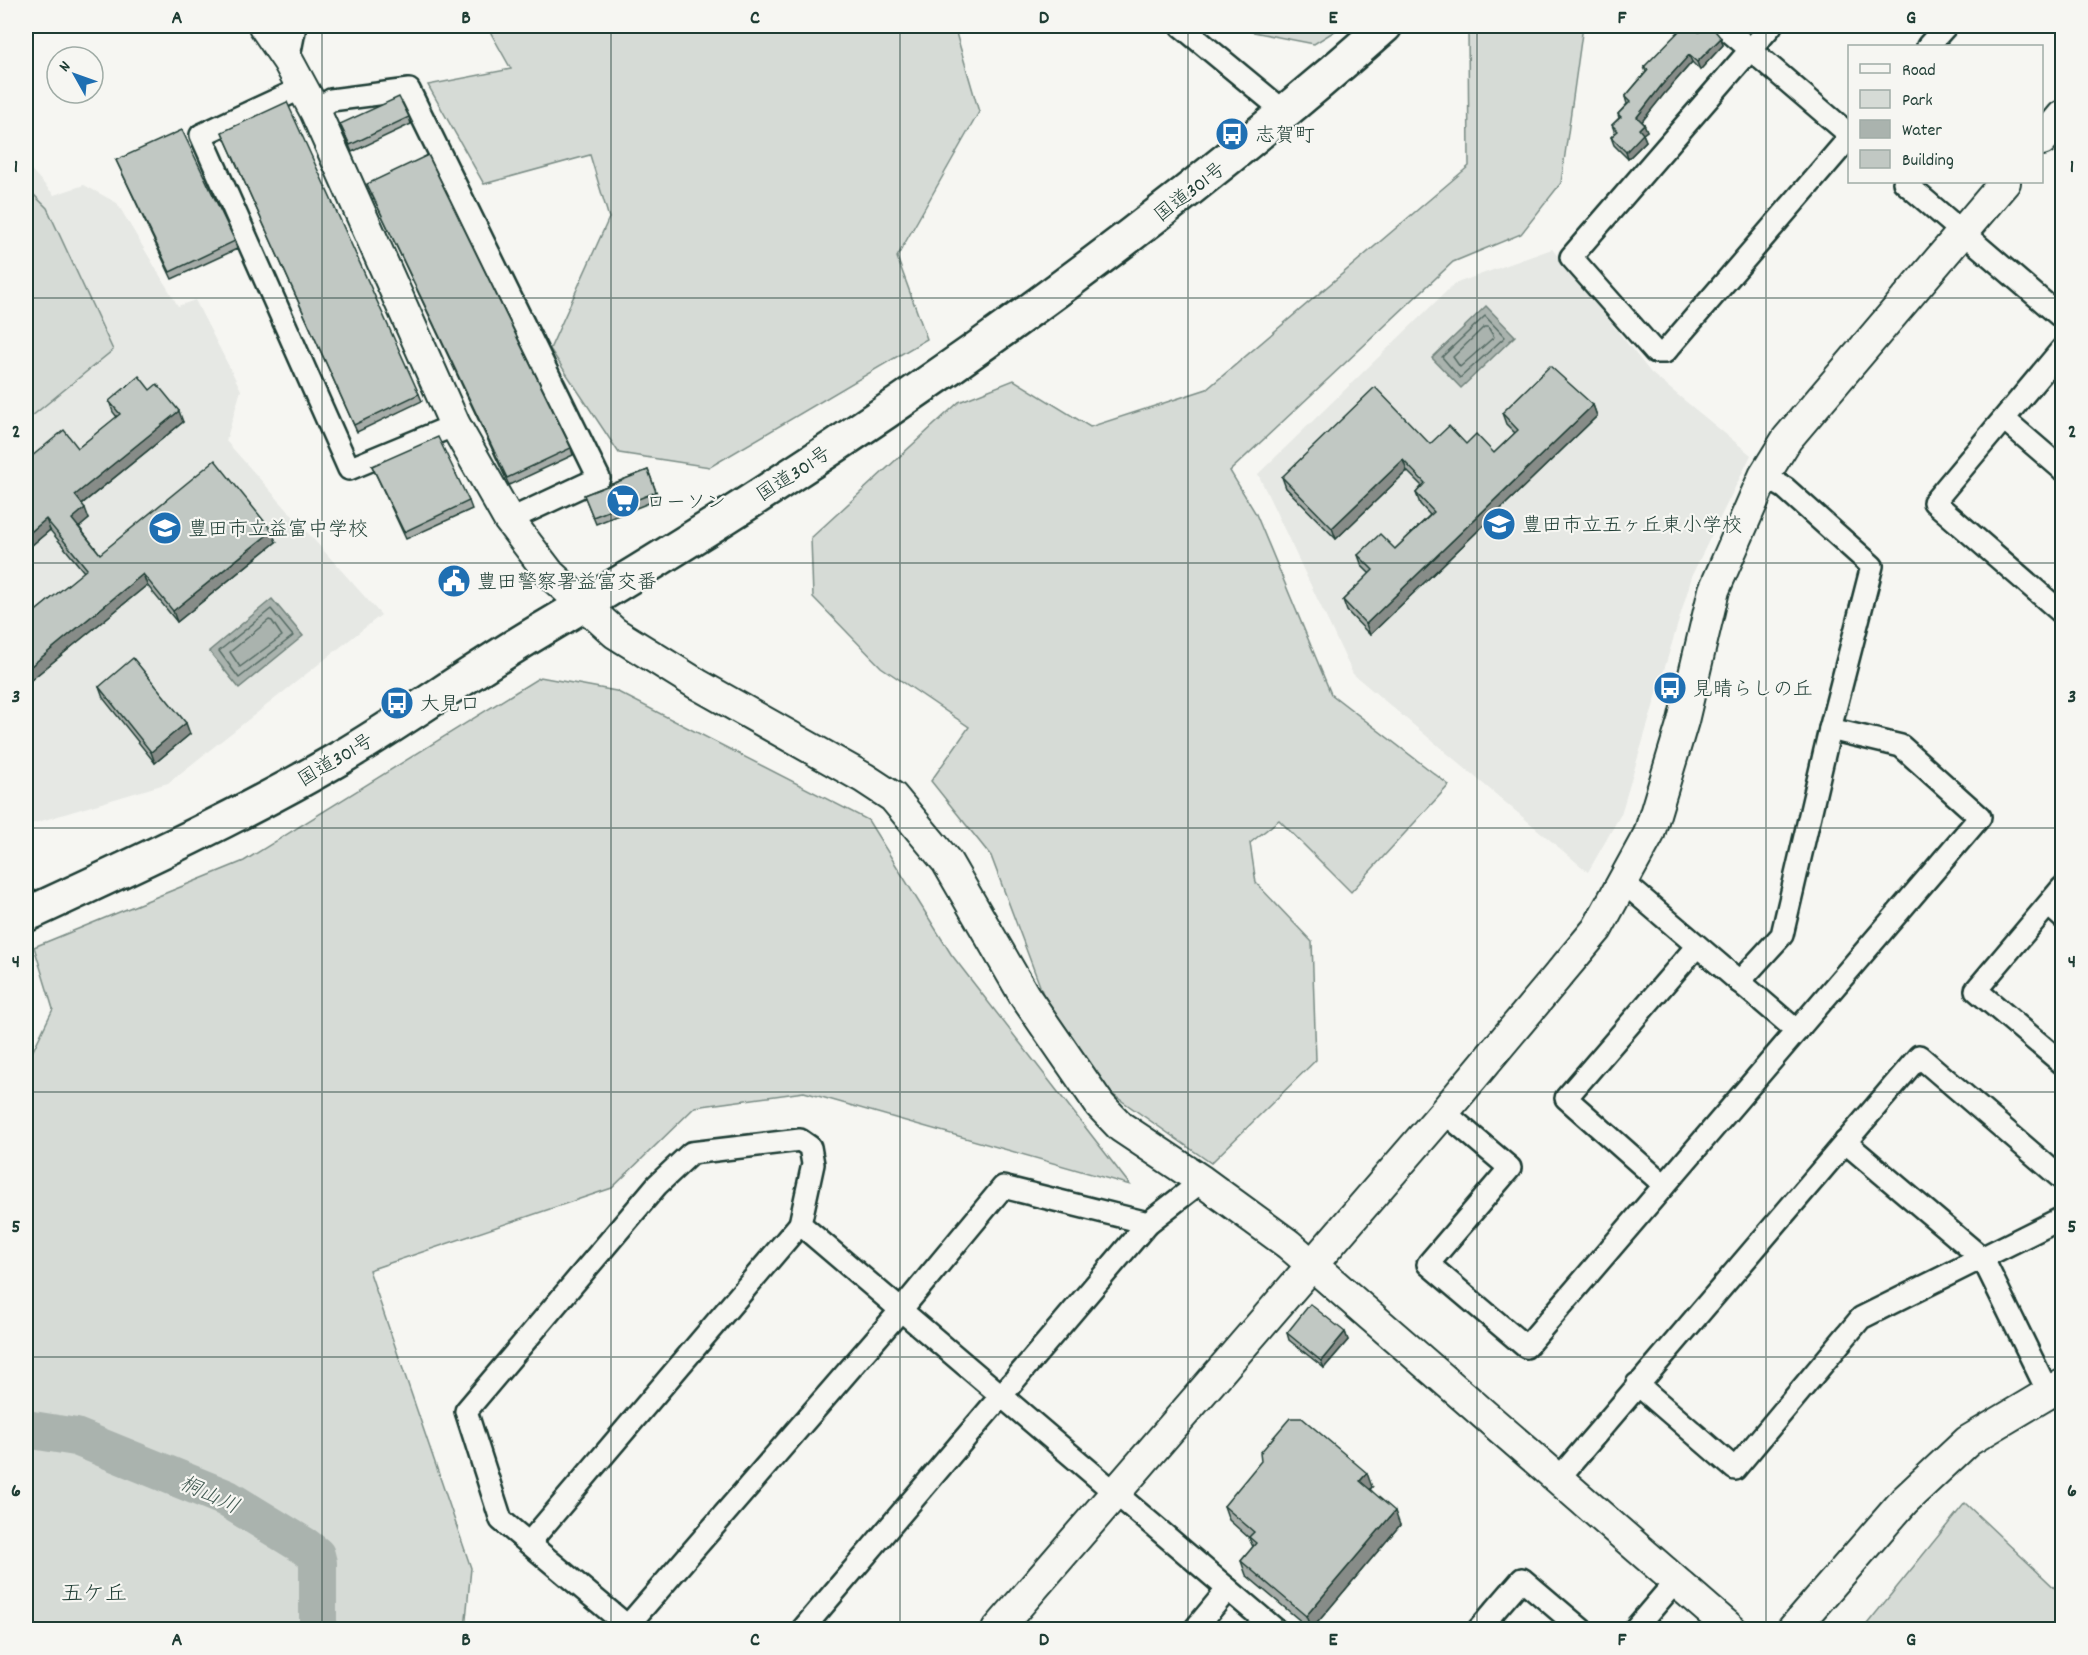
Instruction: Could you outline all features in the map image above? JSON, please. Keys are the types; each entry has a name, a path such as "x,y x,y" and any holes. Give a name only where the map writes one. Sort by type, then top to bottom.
{"highway":[{"name":"国道301号","path":"26,915 215,827 341,757 583,606 928,385 1189,192 1286,113 1385,26"}],"street":[{"path":"264,26 288,60 309,100 455,425 509,520 550,574 615,633 660,662 864,777 893,797 947,862 1024,995 1100,1105 1121,1127 1202,1181 1288,1244 1732,1629"},
{"path":"288,60 295,26"},
{"path":"1181,26 1286,113"},
{"path":"1723,26 1848,134"},
{"path":"1771,26 1571,257 1655,352 1665,352 1848,138"},
{"path":"1929,45 1946,26"},
{"path":"455,425 349,469 201,135 309,100 331,100 409,90 599,478 509,520"},
{"path":"2043,139 2062,116"},
{"path":"1905,183 2062,318"},
{"path":"997,1629 1444,1112 1597,929 1649,834 1683,721 1714,590 1764,476 1786,439 2004,183"},
{"path":"2062,349 1934,502 2062,612"},
{"path":"2004,419 2062,469"},
{"path":"1739,982 1782,935 1830,729 1872,566 1785,488 1764,476"},
{"path":"1444,1112 1510,1168 1428,1264 1526,1347 1663,1184 1980,817 1901,746 1830,729"},
{"path":"1623,882 1797,1031"},
{"path":"2062,888 2056,911 1976,990 2062,1063"},
{"path":"1663,1184 1566,1098 1697,946"},
{"path":"1558,1479 1919,1056 2062,1179"},
{"path":"529,1543 800,1224 813,1164 810,1147 800,1140 691,1153 657,1185 466,1411 501,1520 628,1628 901,1310 1003,1187 1148,1223"},
{"path":"1792,1629 1905,1500 1968,1441 2055,1388 1983,1259 1845,1142"},
{"path":"802,1629 1148,1223 1202,1181"},
{"path":"1637,1384 1735,1469 1861,1318 2062,1218"},
{"path":"800,1224 1276,1629"},
{"path":"1478,1629 1522,1579 1582,1629"},
{"path":"1634,1629 1676,1581"},
{"path":"1194,1629 1228,1589"}],"shaded area":[{"name":"豊田市立益富中学校","path":"26,164 54,195 84,185 117,203 178,306 195,300 241,390 226,441 381,615 168,783 28,825 26,823"},
{"name":"豊田市立五ヶ丘東小学校","path":"1552,249 1651,373 1751,455 1693,573 1621,814 1588,872 1353,674 1258,474 1454,284"}],"green space":[{"path":"487,26 954,26 979,112 897,257 927,339 710,467 619,453 550,349 609,218 590,155 484,184 428,85 511,69"},
{"path":"1223,26 1343,26 1314,44"},
{"path":"1468,26 1583,26 1561,183 1521,234 1453,262 1230,471 1256,514 1331,694 1449,785 1351,892 1279,820 1250,843 1256,883 1312,942 1316,1060 1211,1163 1112,1094 1043,994 991,856 931,781 969,727 881,667 813,597 811,538 959,402 1014,380 1090,427 1207,389 1469,166"},
{"path":"26,187 47,208 113,350 26,421"},
{"path":"540,677 616,691 868,820 951,954 1130,1185 804,1092 695,1107 612,1188 369,1270 471,1568 465,1629 26,1629 26,1065 53,1009 34,947 244,861"},
{"path":"1965,1503 2062,1595 2062,1618 2051,1629 1863,1629"}],"water":[{"path":"1486,306 1515,336 1461,388 1432,358"},
{"path":"272,599 303,636 239,688 209,651"}],"building":[{"path":"1693,26 1699,32 1705,26 1711,26 1721,38 1697,62 1689,55 1661,86 1637,117 1644,124 1639,129 1643,134 1626,152 1611,137 1618,131 1612,125 1621,117 1618,114 1630,102 1625,97 1648,70 1644,67 1683,27 1688,31"},
{"path":"399,97 409,117 350,145 340,124"},
{"path":"287,102 419,394 354,425 222,132"},
{"path":"182,130 235,241 170,272 116,160"},
{"path":"428,155 571,448 507,478 367,184"},
{"path":"1550,366 1593,405 1366,624 1343,600 1373,570 1358,555 1380,534 1395,549 1434,512 1416,493 1425,483 1403,460 1332,528 1282,477 1375,387 1430,444 1449,426 1466,444 1476,434 1494,453 1518,430 1502,413"},
{"path":"139,376 150,390 157,384 179,411 75,495 85,508 72,519 100,554 215,460 272,531 173,611 143,574 26,670 26,619 87,569 46,519 26,536 26,461 64,430 78,448 120,414 109,401"},
{"path":"438,437 469,501 404,532 372,466"},
{"name":"ローソン","path":"648,470 656,492 593,517 584,495"},
{"path":"133,658 186,723 151,752 99,687"},
{"path":"1310,1304 1345,1332 1321,1361 1287,1333"},
{"path":"1290,1418 1302,1418 1367,1473 1360,1481 1395,1511 1306,1616 1241,1561 1256,1543 1249,1537 1254,1532 1224,1506 1261,1461 1260,1453"}],"waterway":[{"name":"桐山川","path":"26,1429 76,1437 226,1498 306,1547 316,1555 318,1563 318,1630"}],"place":[{"name":"志賀町","path":"1232,134"},
{"name":"ローソン","path":"623,501"},
{"name":"豊田市立五ヶ丘東小学校","path":"1499,524"},
{"name":"豊田市立益富中学校","path":"165,528"},
{"name":"豊田警察署益富交番","path":"454,581"},
{"name":"見晴らしの丘","path":"1670,688"},
{"name":"大見口","path":"397,703"}],"district":[{"name":"五ケ丘","path":"94,1592"}]}
